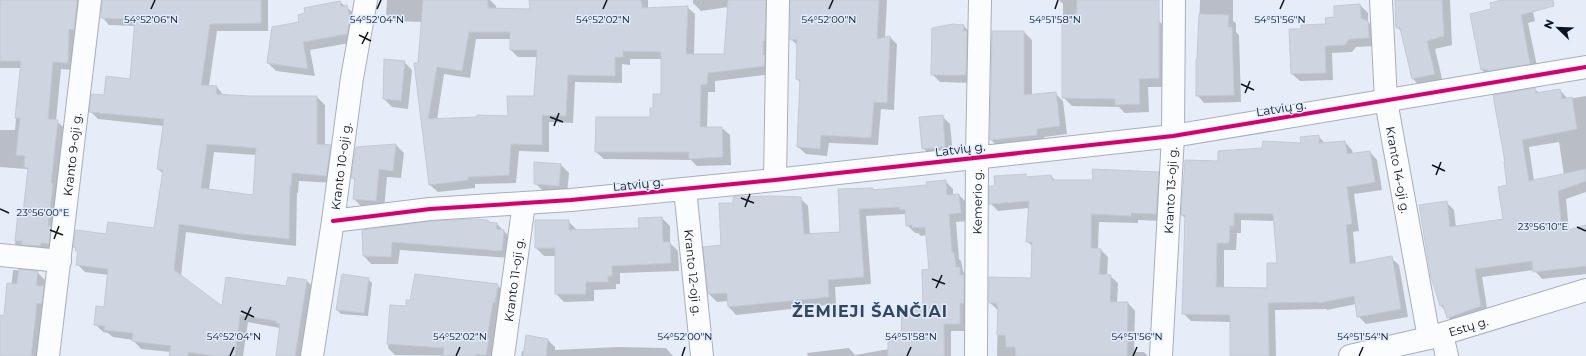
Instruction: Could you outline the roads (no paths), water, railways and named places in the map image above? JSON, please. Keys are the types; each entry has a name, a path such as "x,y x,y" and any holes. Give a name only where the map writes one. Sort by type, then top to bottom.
{"street":[{"name":"Kranto 9-oji g.","path":"48,356 90,0"},
{"name":"Kranto 10-oji g.","path":"312,356 333,221 352,78 366,0"},
{"path":"775,180 778,0"},
{"name":"Kemerio g.","path":"976,356 977,157 980,0"},
{"name":"Kranto 13-oji g.","path":"1161,356 1173,136 1174,0"},
{"name":"Kranto 14-oji g.","path":"1381,0 1386,101 1435,336 1447,356"},
{"name":"Latvių g.","path":"333,221 430,209 524,204 775,180 1173,136 1586,67"},
{"name":"Kranto 12-oji g.","path":"685,189 702,356"},
{"name":"Kranto 11-oji g.","path":"503,356 524,204"},
{"path":"0,255 60,261"},
{"name":"Estų g.","path":"1350,356 1435,336 1586,290"}],"district":[{"name":"ŽEMIEJI ŠANČIAI","path":"870,311"}]}
